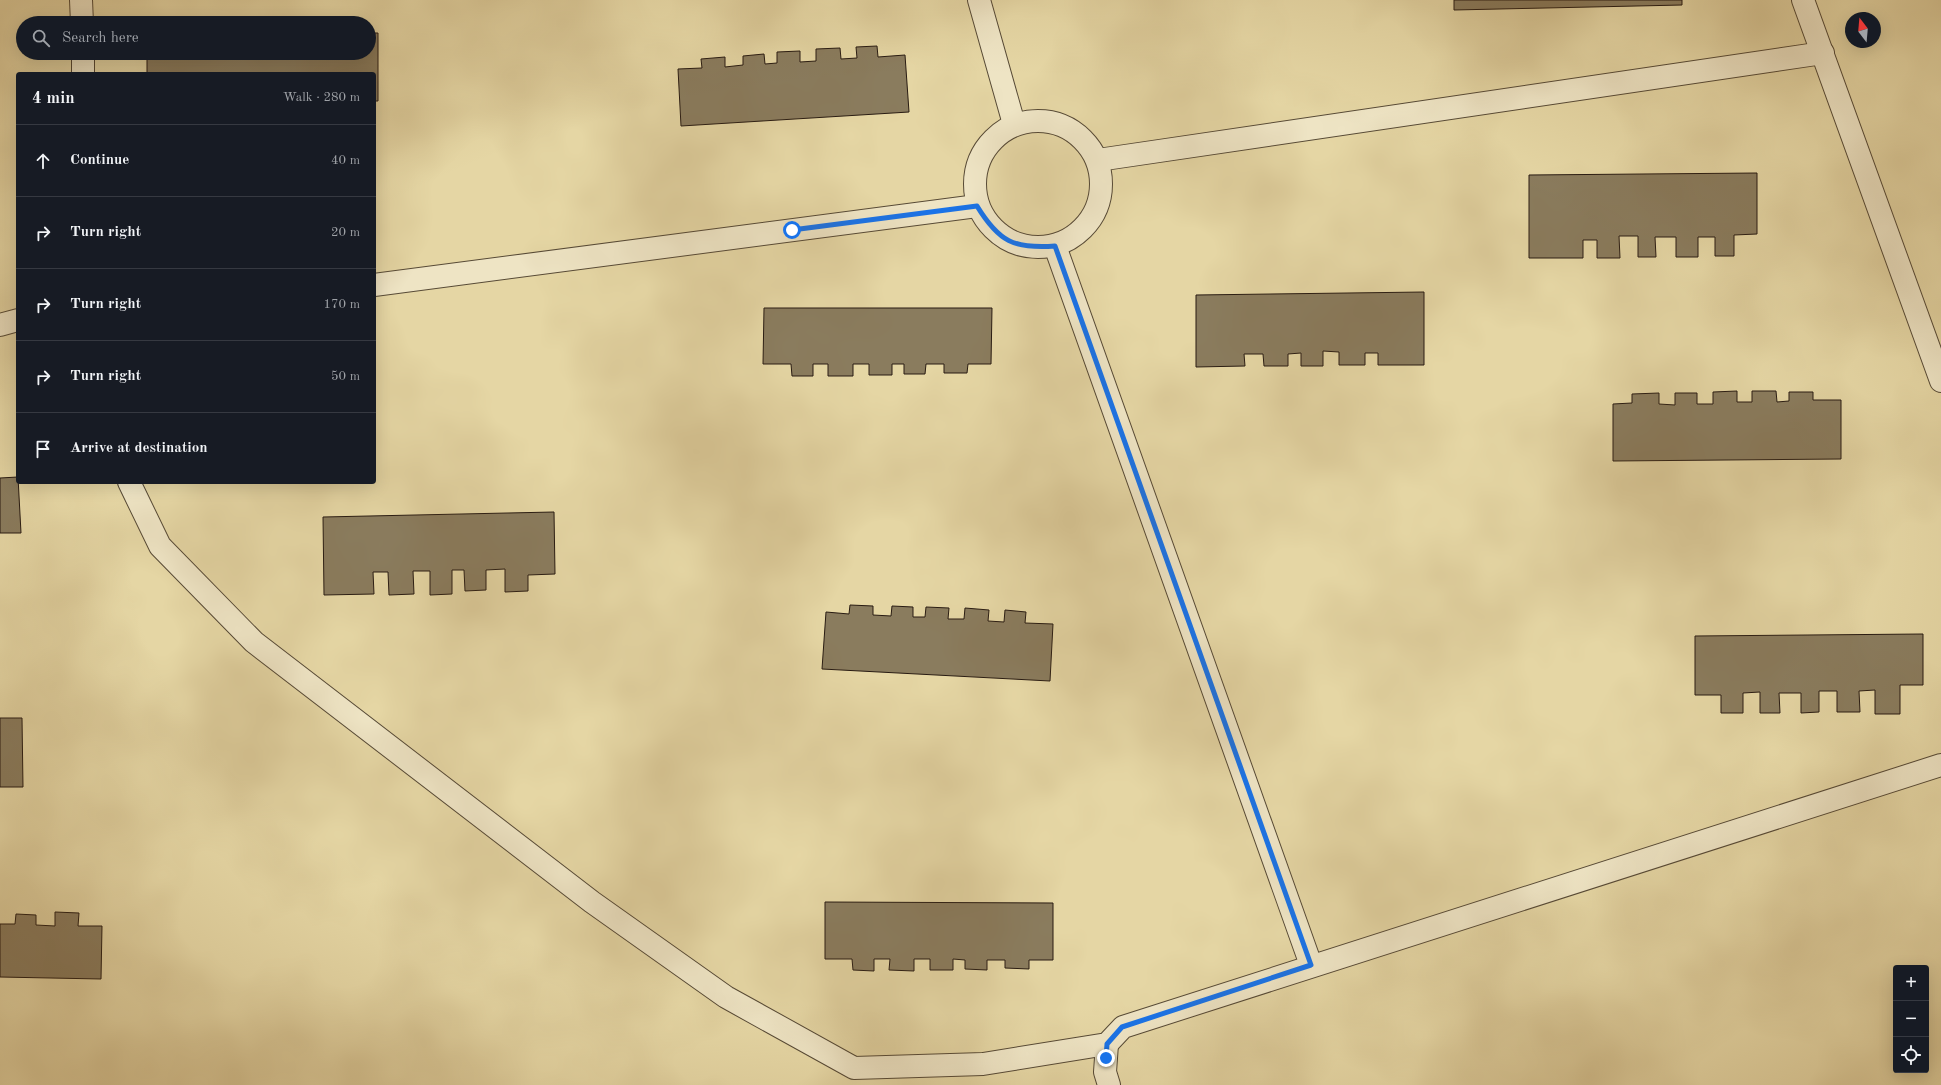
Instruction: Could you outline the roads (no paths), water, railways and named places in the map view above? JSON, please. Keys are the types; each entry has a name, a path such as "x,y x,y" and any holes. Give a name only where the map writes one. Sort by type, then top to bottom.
{"street":[{"path":"81,0 82,16"},
{"path":"979,0 1014,124"},
{"path":"1803,0 1941,381"},
{"path":"1098,160 1823,53"},
{"path":"83,60 83,72"},
{"path":"1039,120 1063,125 1084,139 1098,160 1102,186 1095,212 1079,233 1055,246 1031,248 1008,241 990,226 977,206 974,173 988,144 1014,124 1039,120"},
{"path":"376,285 977,206"},
{"path":"1055,246 1311,965"},
{"path":"0,325 16,321"},
{"path":"130,484 160,546 254,642 592,902 726,997 854,1068 983,1064 1107,1044"},
{"path":"1109,1085 1106,1072 1107,1044 1122,1027 1311,965 1941,765"}]}
